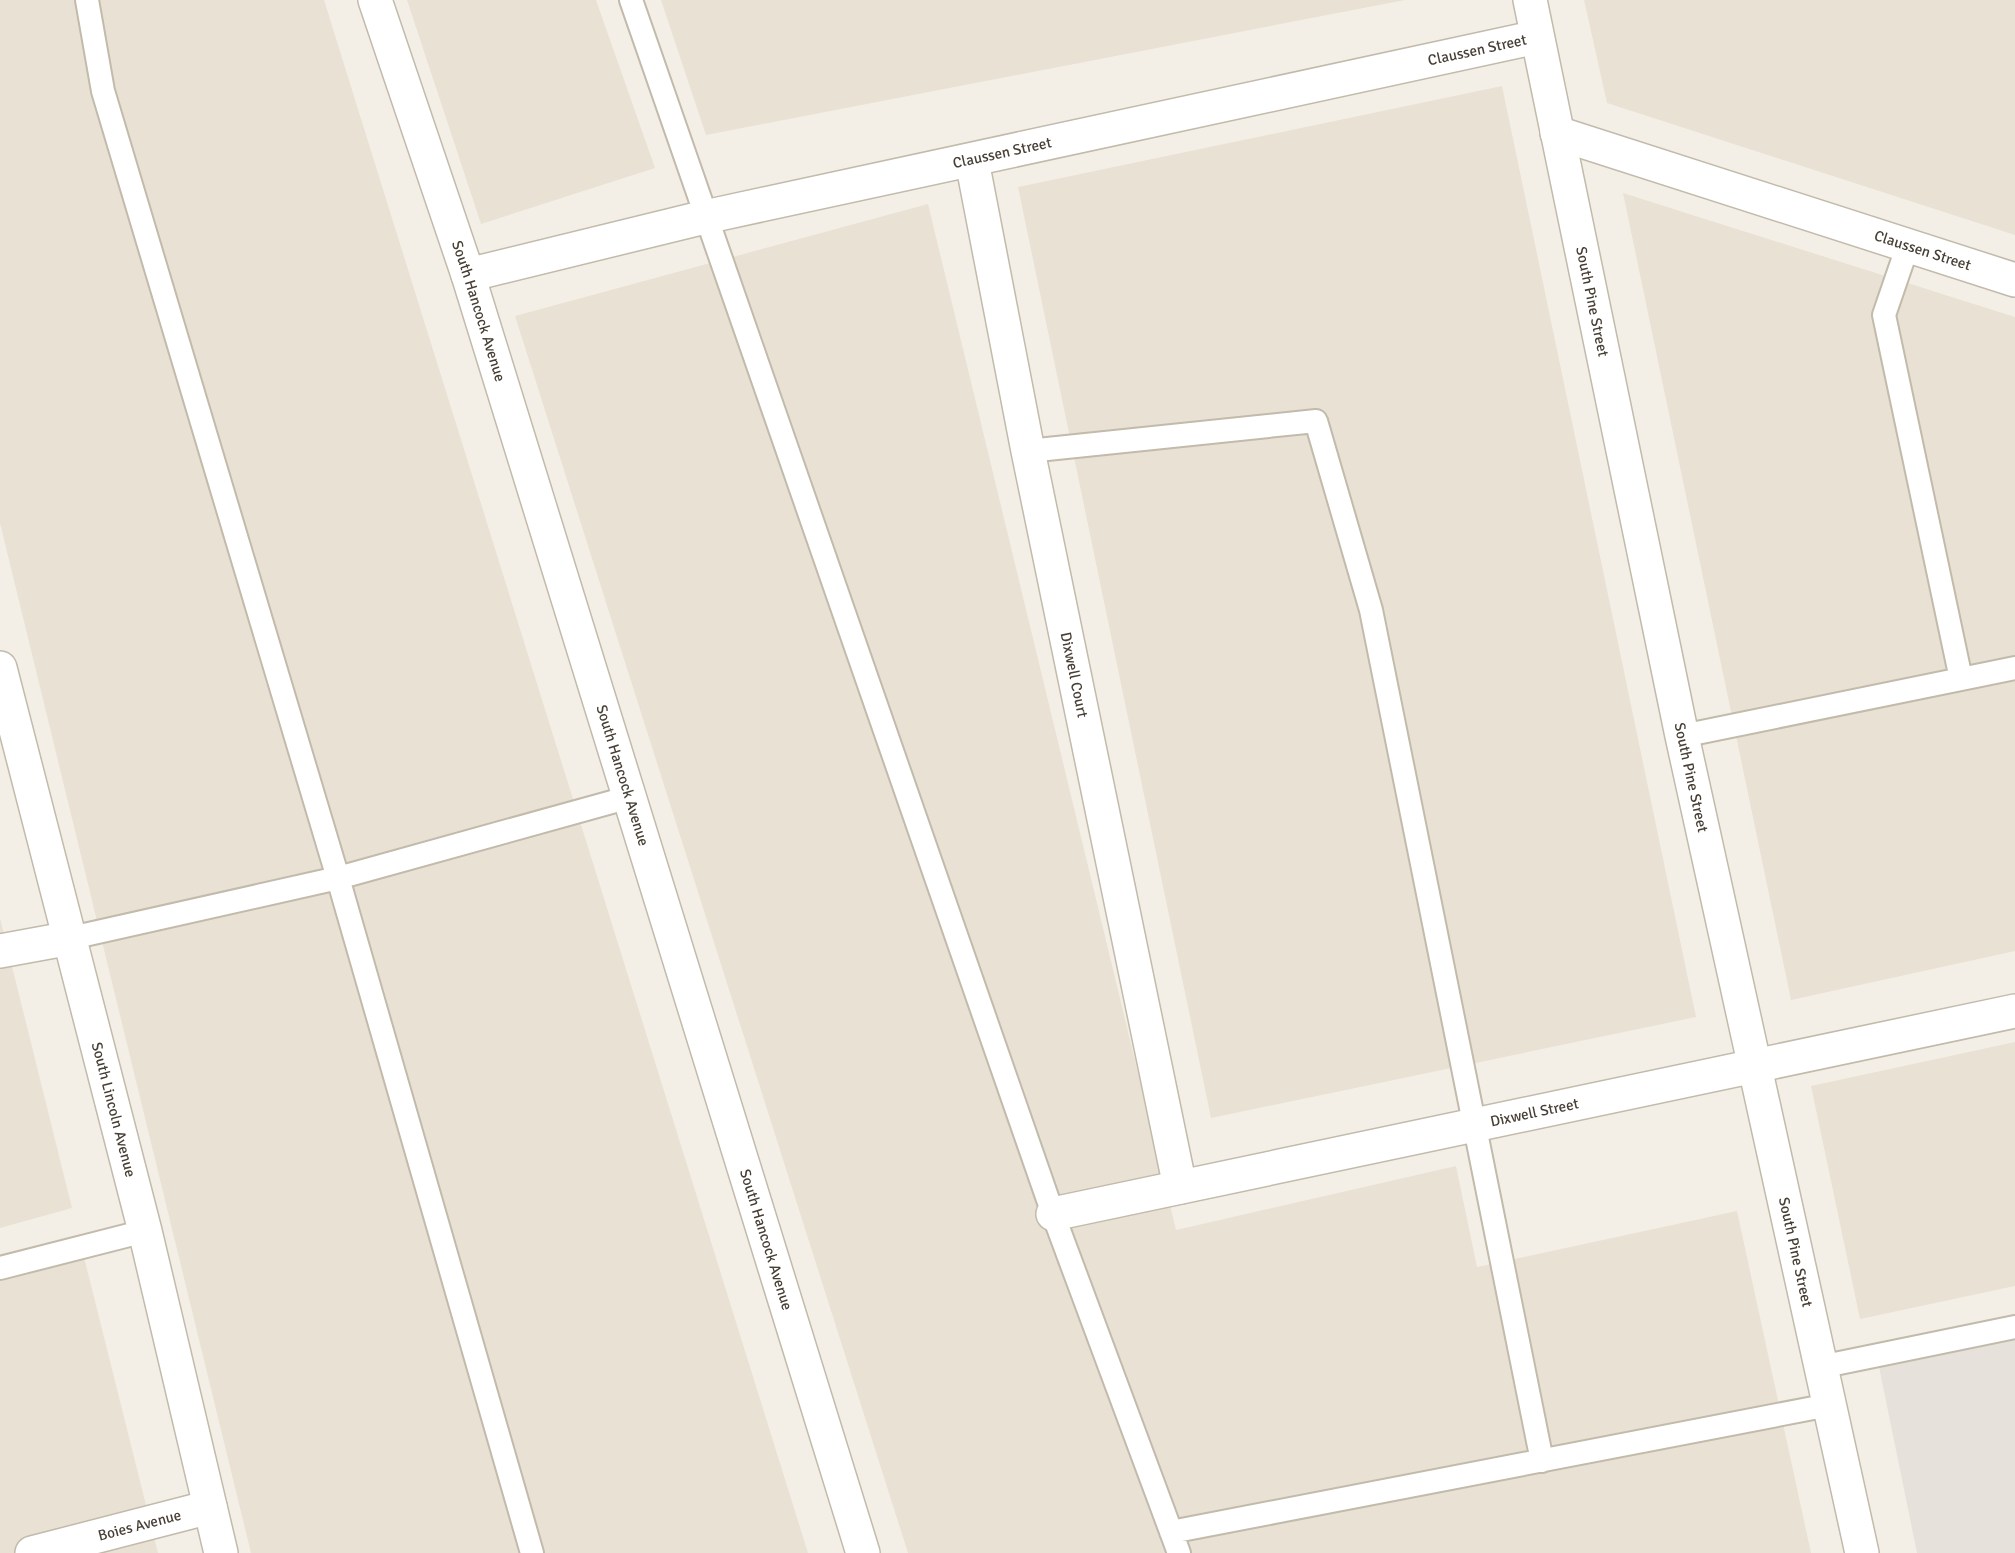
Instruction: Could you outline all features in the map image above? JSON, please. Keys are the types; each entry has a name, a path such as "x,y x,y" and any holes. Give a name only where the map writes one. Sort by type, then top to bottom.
{"street":[{"name":"South Hancock Avenue","path":"375,0 468,275 863,1553"},
{"name":"South Pine Street","path":"1530,0 1682,736 1862,1553"},
{"name":"Claussen Street","path":"468,275 705,217 1537,38"},
{"name":"Claussen Street","path":"1557,133 2015,279"},
{"name":"Dixwell Court","path":"972,161 1028,451 1180,1187"},
{"name":"South Lincoln Avenue","path":"0,668 145,1231 221,1553"},
{"path":"0,951 71,939"},
{"name":"Dixwell Street","path":"1053,1214 2015,1011"},
{"name":"Boies Avenue","path":"32,1553 210,1507"}],"lane":[{"path":"87,0 103,91 338,878 532,1553"},
{"path":"631,0 1053,1214 1179,1553"},
{"path":"1908,245 1884,315 1961,679"},
{"path":"1028,451 1316,422 1371,610 1542,1461"},
{"path":"1682,736 2015,668"},
{"path":"71,939 338,878 630,798"},
{"path":"0,1268 145,1231"},
{"path":"1820,1368 2015,1327"},
{"path":"1170,1532 1829,1406"}],"shaded area":[{"path":"0,0 324,0 808,1553 251,1553 0,523"},
{"path":"407,0 596,0 655,168 481,224"},
{"path":"661,0 1405,0 706,135"},
{"path":"1584,0 2015,0 2015,235 1607,103"},
{"path":"1502,86 1696,1017 1211,1118 1018,187"},
{"path":"1623,193 2015,317 2015,951 1791,1000"},
{"path":"928,204 1176,1230 1456,1166 1477,1267 1737,1211 1811,1553 908,1553 515,316"},
{"path":"0,918 72,1208 0,1228"},
{"path":"2015,1042 2015,1286 1860,1319 1811,1086"},
{"path":"84,1257 158,1553 0,1553 0,1278"},
{"path":"2015,1333 2015,1553 1917,1553 1878,1362"}]}
